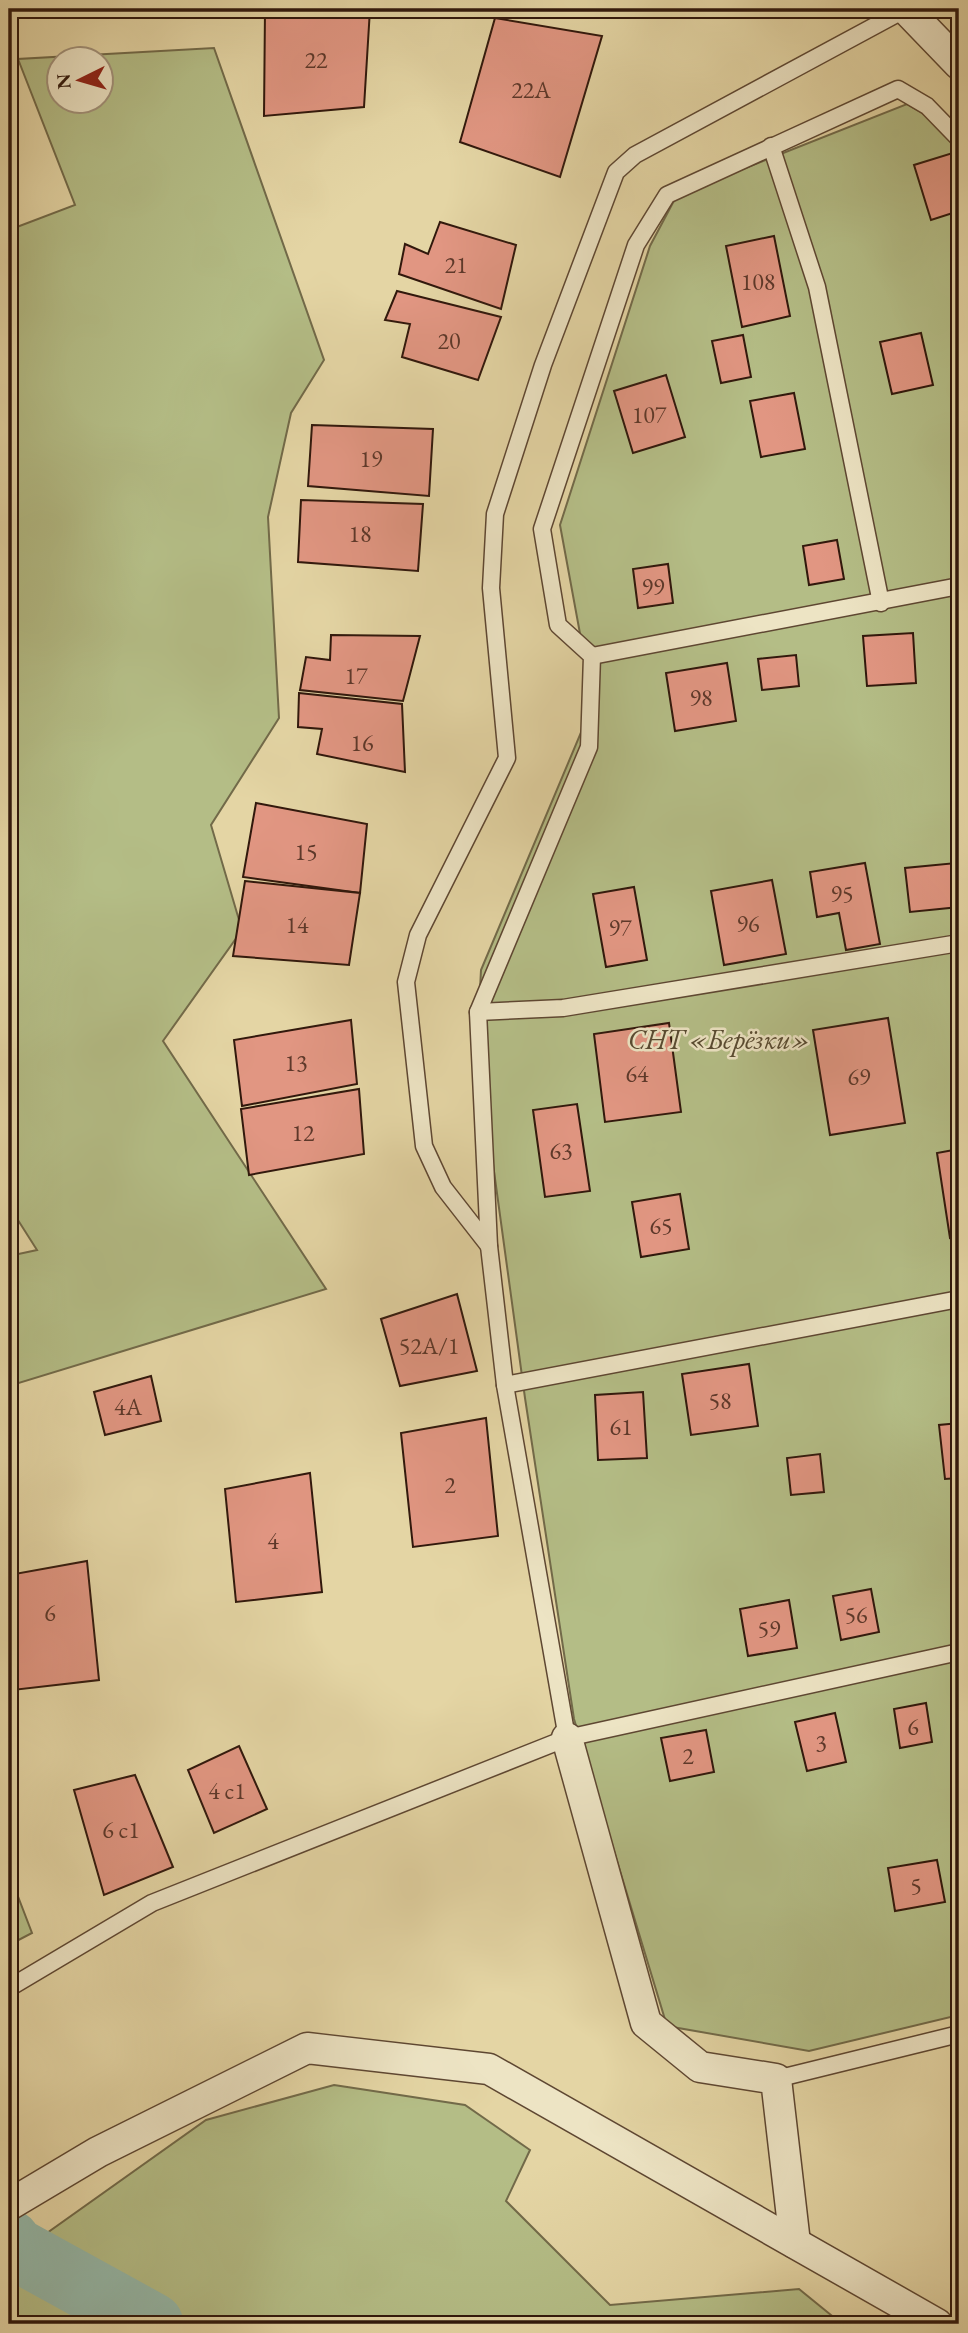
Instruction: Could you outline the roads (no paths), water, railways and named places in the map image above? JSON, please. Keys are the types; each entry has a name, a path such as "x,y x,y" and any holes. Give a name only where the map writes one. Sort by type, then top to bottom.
{"street":[{"path":"906,9 959,64"},
{"path":"567,1738 646,2023 701,2067 776,2079 795,2243"},
{"path":"9,2205 99,2152 307,2048 489,2068 937,2324"}],"lane":[{"path":"489,1246 443,1187 424,1146 406,982 418,935 507,758 491,588 495,514 543,365 616,172 635,155 906,9"},
{"path":"567,1738 505,1385 489,1246 478,1012 589,747 592,656 558,625 542,529 636,244 667,195 898,89 927,106 959,139"},
{"path":"771,146 817,288 881,603"},
{"path":"592,656 959,586"},
{"path":"478,1012 563,1008 959,943"},
{"path":"505,1385 959,1298"},
{"path":"9,1988 152,1903 567,1738 959,1653"},
{"path":"776,2079 959,2034"}],"waterway":[{"path":"9,2241 14,2248 152,2324"}],"park label":[{"name":"СНТ «Берёзки»","path":"719,1039"}]}
